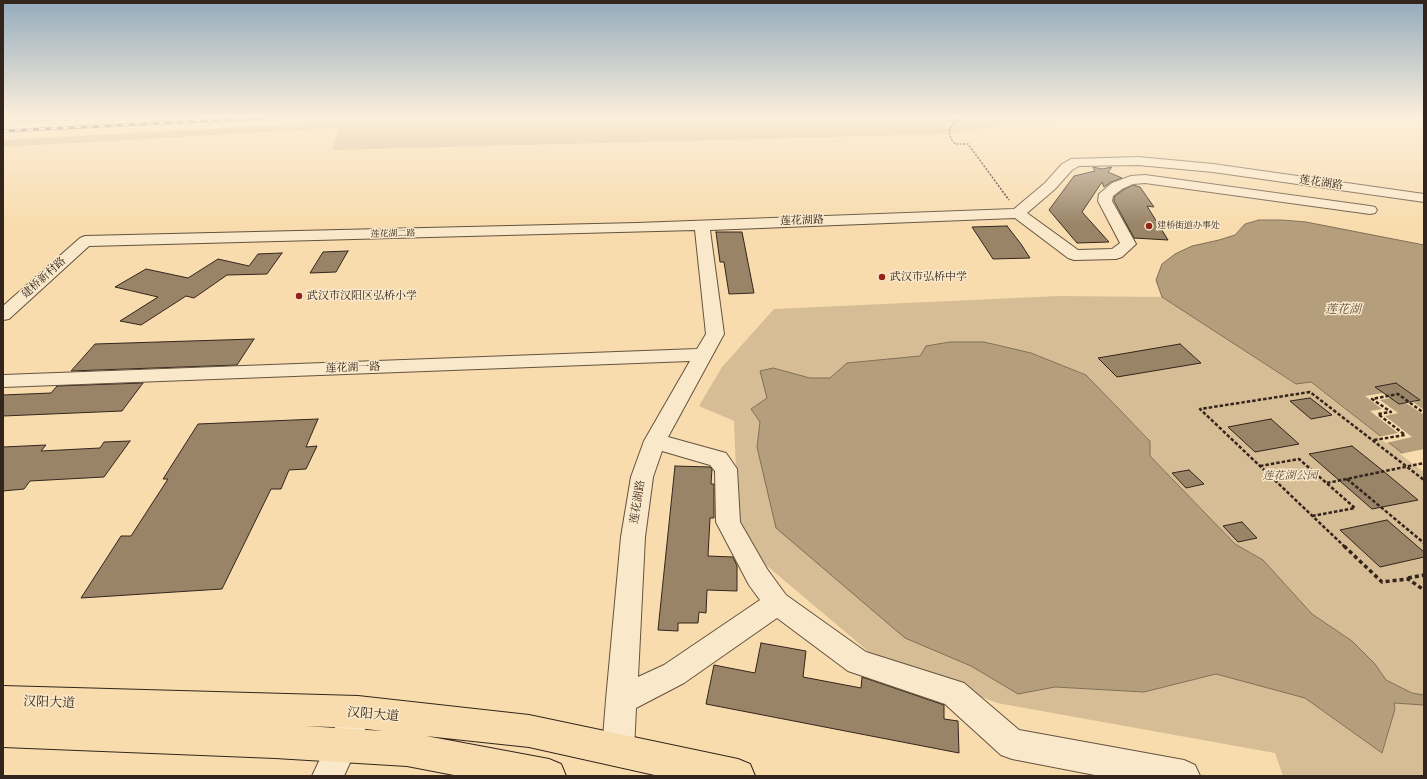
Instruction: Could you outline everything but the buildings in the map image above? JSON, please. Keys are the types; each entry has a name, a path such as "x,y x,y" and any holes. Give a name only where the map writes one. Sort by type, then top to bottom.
{"main road":[{"name":"汉阳大道","path":"3,701 358,712 529,730 738,776"},
{"path":"3,731 407,749 549,776"}],"street":[{"name":"莲花湖路","path":"618,750 633,537 642,477 656,441 715,334 702,225 1018,213 1050,186 1067,167 1076,162 1138,161 1213,168 1424,198"},
{"path":"1018,213 1074,255 1116,254 1128,244 1105,201 1106,194 1117,186 1131,180 1145,179 1370,210"},
{"name":"莲花湖二路","path":"85,241 702,225"},
{"name":"建桥新村路","path":"3,315 85,241"},
{"name":"莲花湖一路","path":"3,381 703,355"},
{"path":"656,441 718,459 726,469 728,522 758,577 777,603 858,662 954,693 1012,744 1184,776"},
{"path":"621,700 674,674 777,603"},
{"path":"328,776 358,712"}],"path":[{"path":"974,152 1018,213"},
{"path":"1424,480 1310,392 1200,409 1382,582 1424,575"},
{"path":"1373,440 1405,435 1378,414 1391,412 1372,399 1398,394 1424,412"},
{"path":"1259,466 1299,459 1355,508 1312,516"},
{"path":"1326,483 1424,463"},
{"path":"1347,479 1424,543"},
{"path":"1408,578 1424,590"}],"green space":[{"name":"莲花湖公园","path":"1059,296 1162,297 1295,384 1310,382 1424,470 1424,695 1412,693 1386,680 1375,664 1352,641 1312,614 1263,560 1235,544 1150,456 1150,440 1086,375 1031,353 984,342 920,356 847,363 830,378 810,378 773,368 767,398 751,409 760,422 757,447 971,666 1018,694 1055,687 1144,692 1216,674 1305,698 1382,753 1395,709 1393,703 1424,705 1424,776 1283,776 1275,753 997,703 869,652 766,565 738,522 734,421 699,406 722,367 774,309"}],"water":[{"name":"莲花湖","path":"1259,220 1306,222 1424,245 1424,470 1311,382 1296,384 1162,297 1156,280 1162,264 1175,254 1192,246 1235,235 1245,224"},
{"path":"950,342 984,342 1031,353 1086,375 1150,441 1150,456 1235,544 1263,560 1312,614 1352,641 1375,664 1386,680 1412,693 1424,695 1424,705 1394,703 1395,709 1382,753 1305,698 1216,674 1144,692 1055,687 1018,694 971,666 905,638 776,528 757,447 760,422 751,409 767,398 760,371 773,368 810,378 830,378 847,363 920,356 926,346"}],"pier":[{"path":"1396,383 1420,400 1413,402 1424,410 1424,415 1406,403 1399,404 1391,398 1380,400 1398,413 1385,416 1412,437 1386,443 1378,437 1398,433 1370,411 1382,409 1365,396 1383,393"},
{"path":"1424,449 1424,472 1400,454"}],"place":[{"name":"建桥街道办事处","path":"1149,226"},
{"name":"武汉市弘桥中学","path":"882,277"},
{"name":"武汉市汉阳区弘桥小学","path":"299,296"}]}
